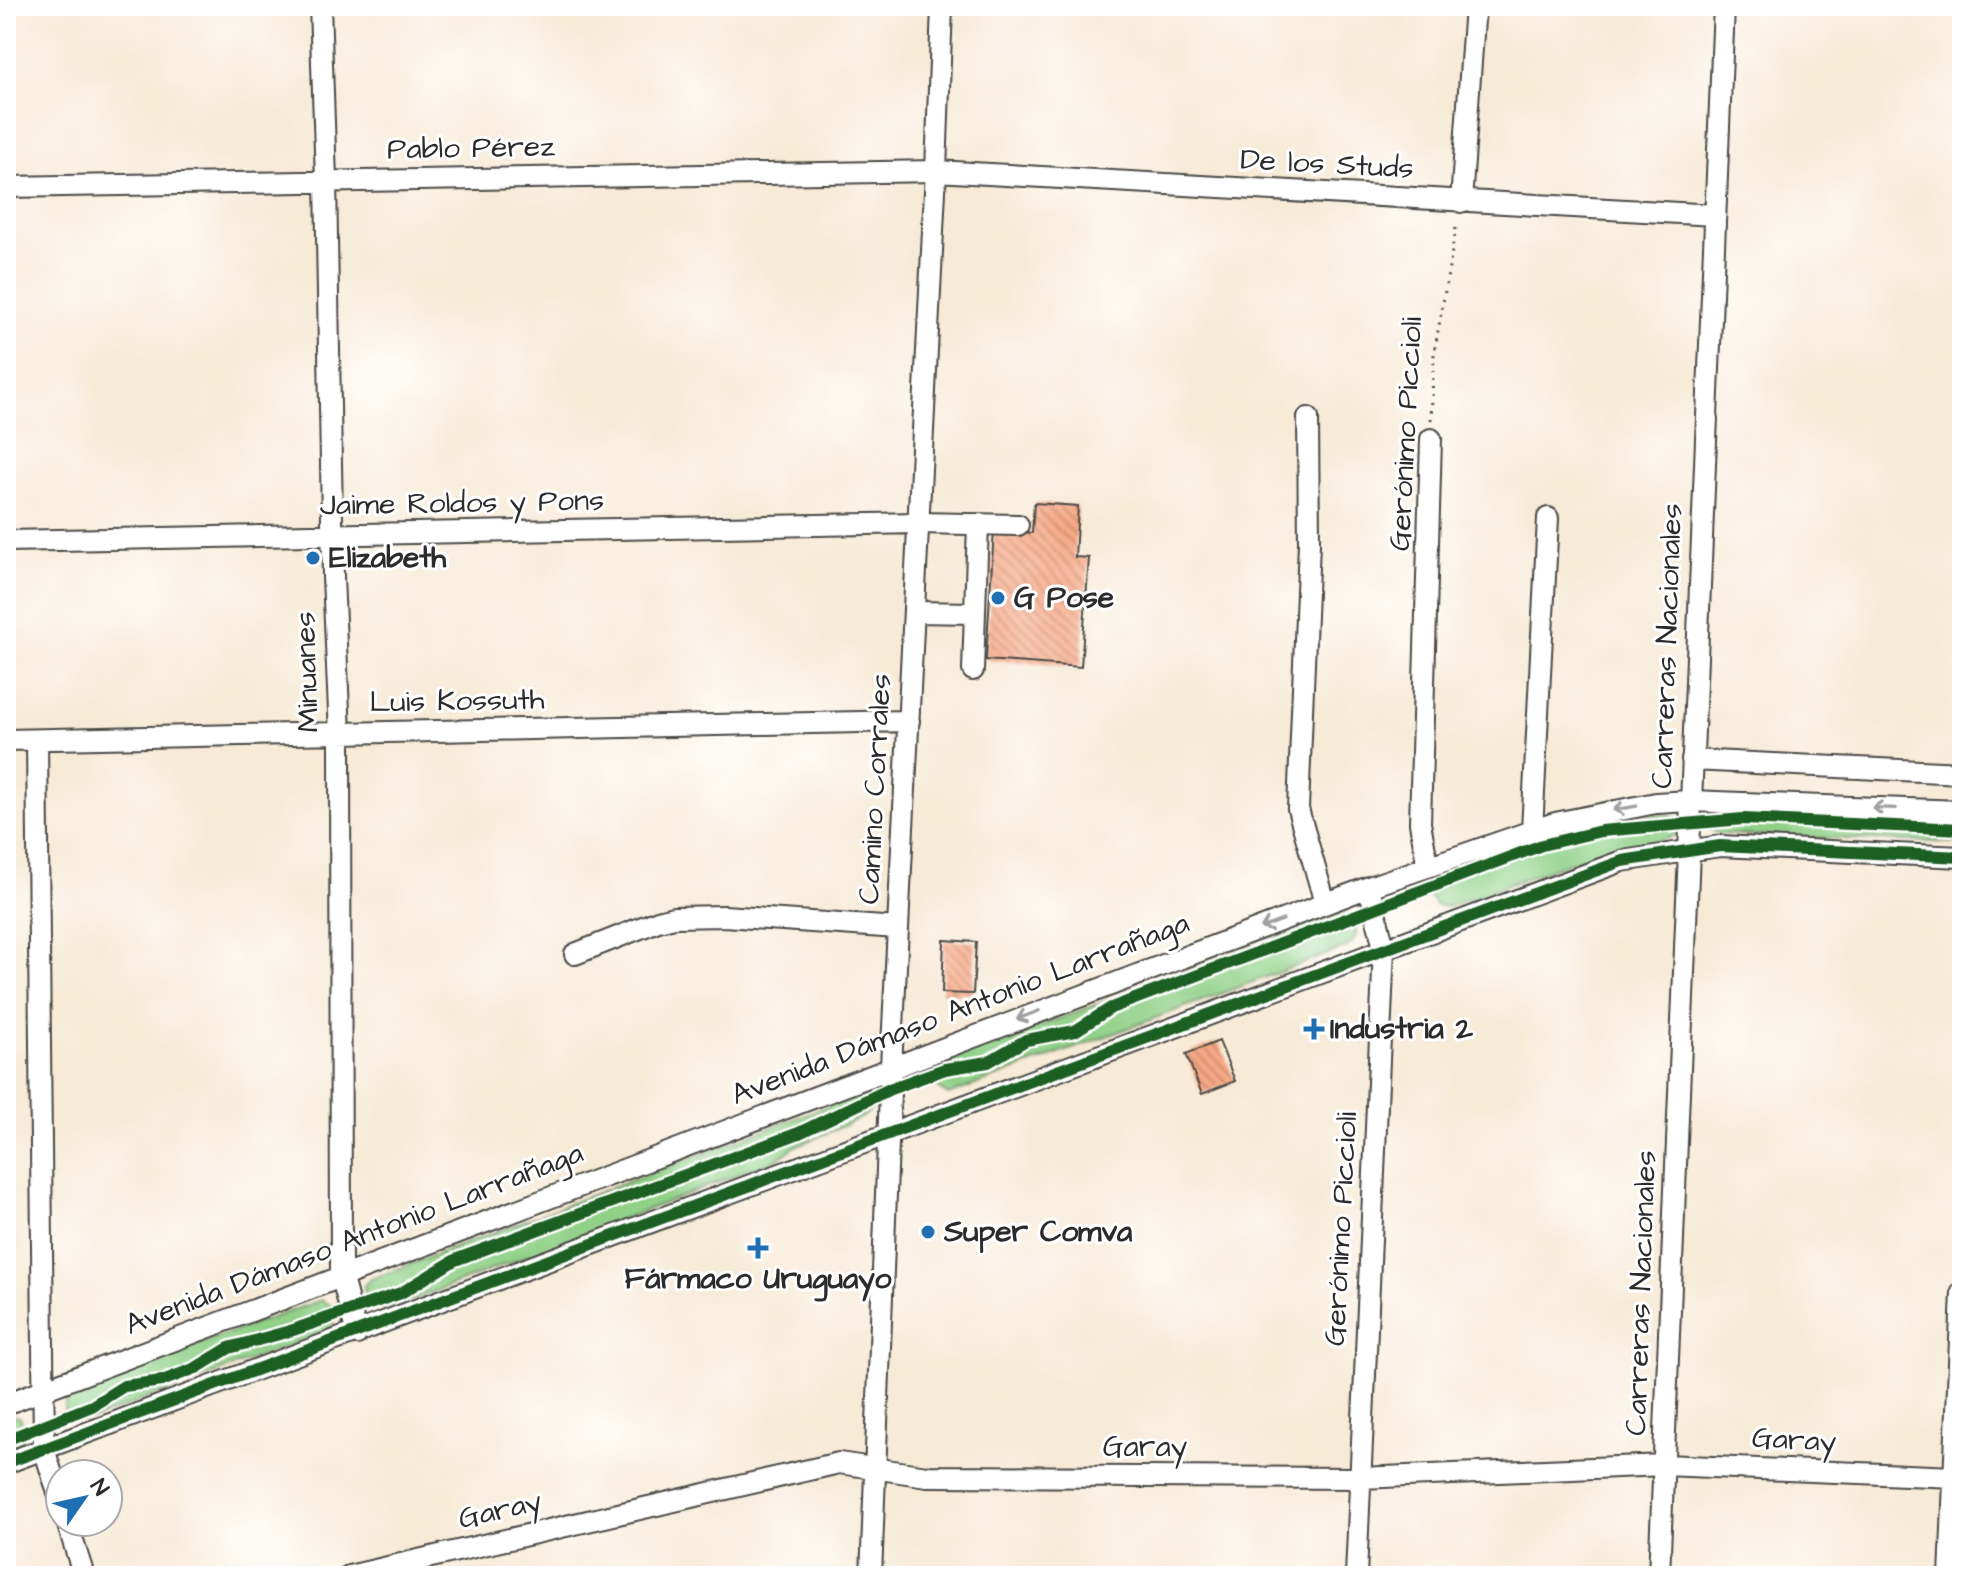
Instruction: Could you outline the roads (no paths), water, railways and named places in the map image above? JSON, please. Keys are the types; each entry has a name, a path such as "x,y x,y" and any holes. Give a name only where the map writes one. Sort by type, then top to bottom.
{"street":[{"name":"Minuanes","path":"320,6 332,536 340,734 341,1275 357,1334"},
{"name":"Camino Corrales","path":"871,1576 891,1067 942,6"},
{"path":"1461,202 1475,6"},
{"name":"Carreras Nacionales","path":"1659,1576 1724,6"},
{"name":"Pablo Pérez","path":"6,187 936,171"},
{"name":"De los Studs","path":"936,171 1715,215"},
{"path":"1308,418 1309,543 1298,809 1325,903"},
{"name":"Gerónimo Piccioli","path":"1428,867 1420,823 1431,439"},
{"path":"1532,831 1548,518"},
{"name":"Jaime Roldos y Pons","path":"6,541 919,523 1018,525"},
{"path":"973,670 978,524"},
{"path":"915,612 974,613"},
{"name":"Luis Kossuth","path":"6,740 909,721"},
{"path":"37,740 44,1449 47,1458"},
{"path":"1692,760 1962,773"},
{"name":"Avenida Dámaso Antonio Larrañaga","path":"6,1404 1325,903 1532,831 1593,813 1690,801 1962,811"},
{"path":"6,1463 357,1334 889,1131 1622,861 1720,846 1962,857"},
{"name":"Gerónimo Piccioli","path":"1356,1576 1384,948 1369,887"},
{"path":"575,954 674,917 724,916 898,928"},
{"path":"1950,1576 1959,1439 1962,1292"},
{"name":"Garay","path":"349,1576 839,1463 927,1476 1360,1478 1664,1465 1955,1477"},
{"path":"72,1538 84,1576"}],"place":[{"name":"Elizabeth","path":"313,558"},
{"name":"G Pose","path":"998,598"},
{"name":"Industria 2","path":"1314,1029"},
{"name":"Super Comva","path":"928,1232"},
{"name":"Fármaco Uruguayo","path":"758,1248"}]}
